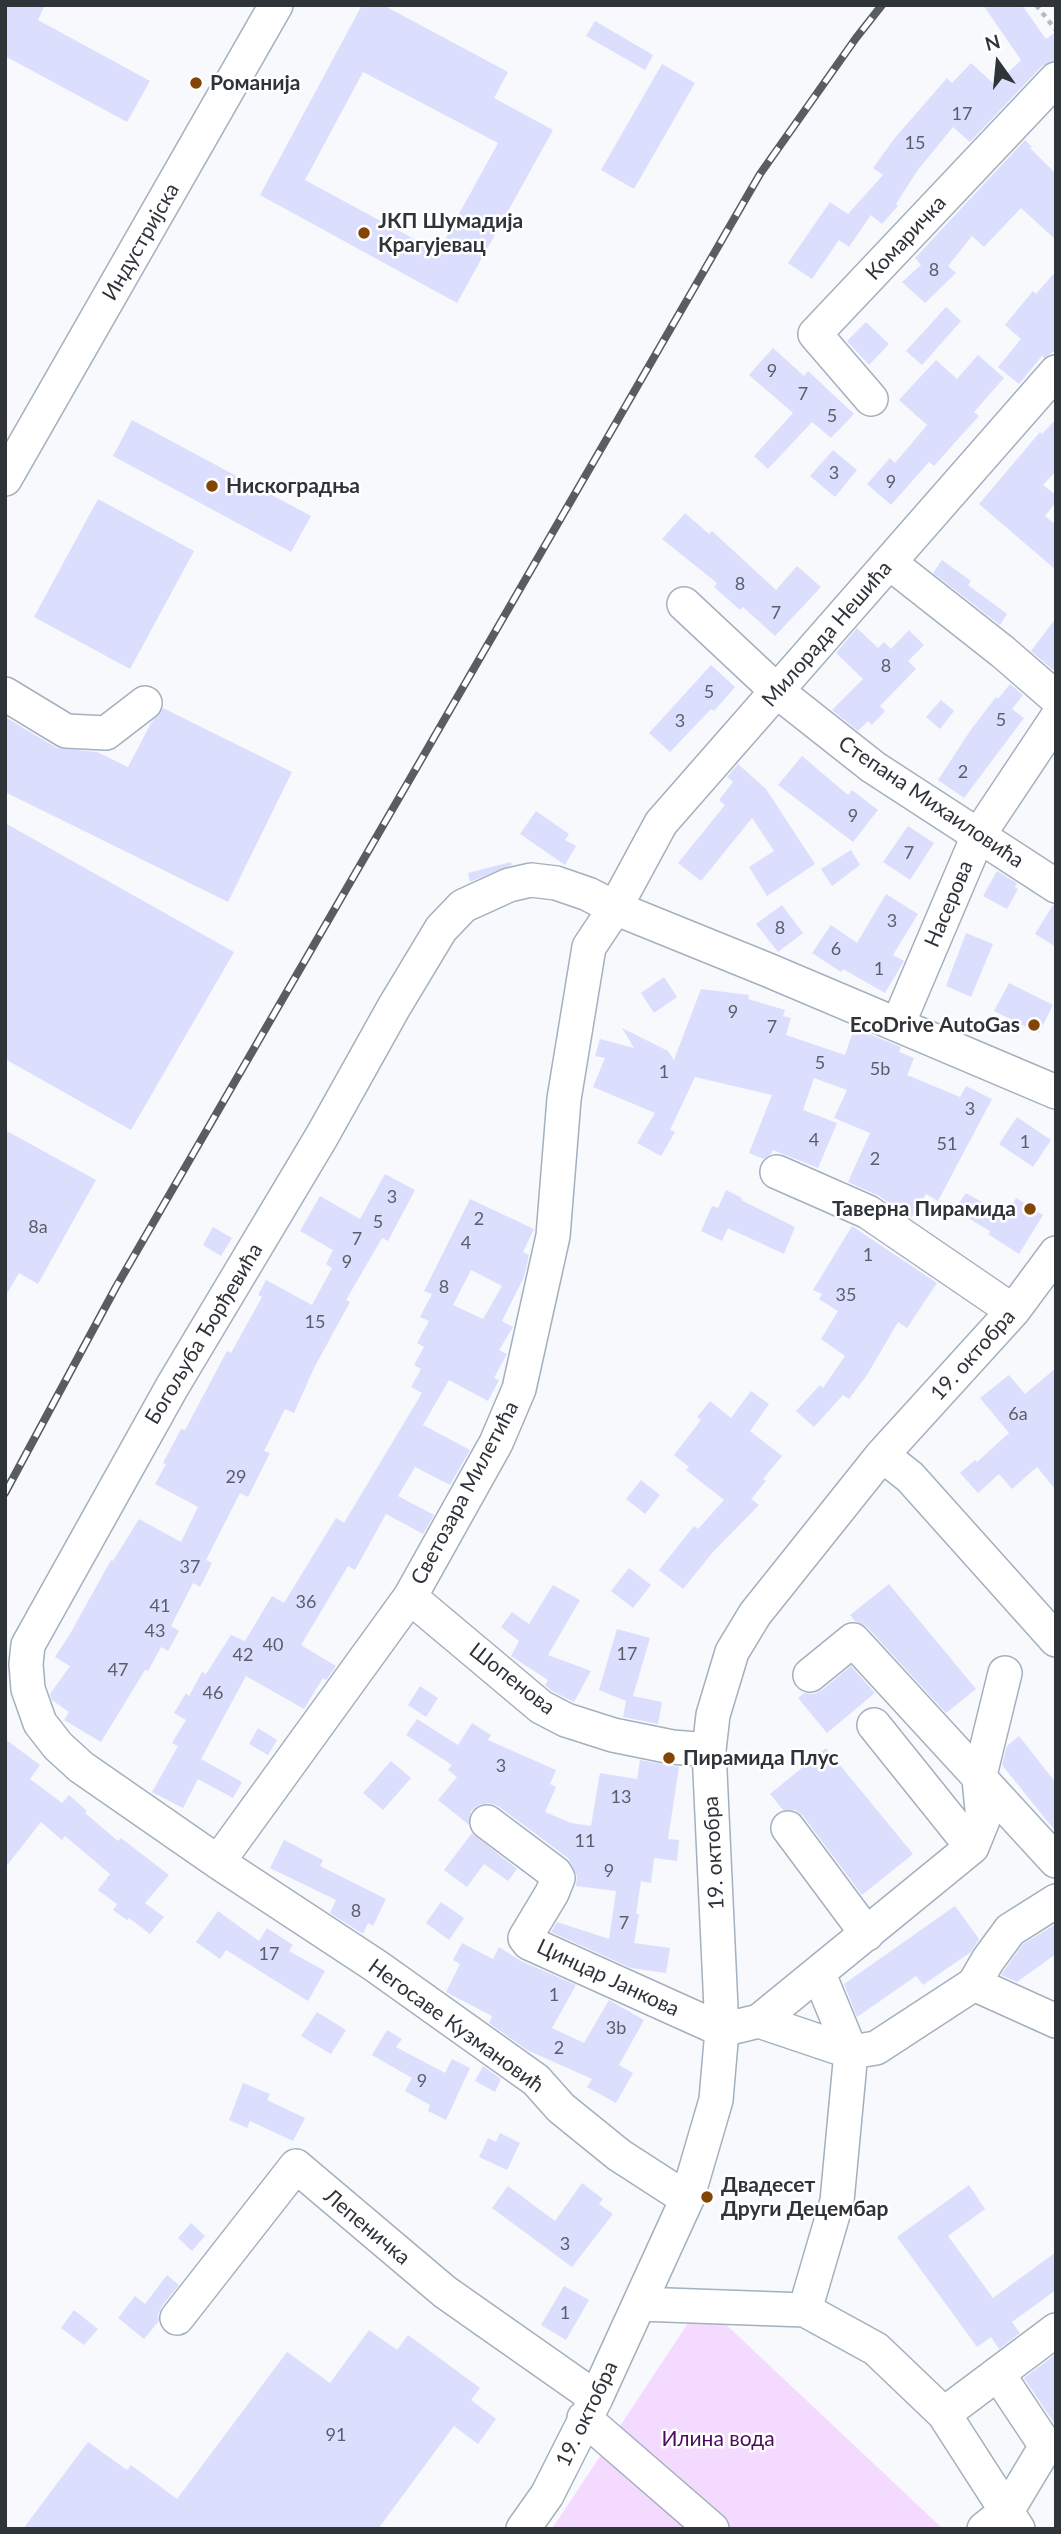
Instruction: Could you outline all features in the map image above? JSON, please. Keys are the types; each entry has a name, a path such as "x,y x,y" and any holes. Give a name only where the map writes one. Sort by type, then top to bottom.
{"street":[{"name":"Индустријска","path":"5,479 276,5"},
{"name":"Комаричка","path":"871,399 815,334 1056,79"},
{"name":"Милорада Нешића","path":"615,908 661,823 1056,372"},
{"path":"890,563 1056,698"},
{"name":"Степана Михаиловића","path":"684,604 778,692 873,767 1056,886"},
{"path":"5,694 66,731 106,733 145,703"},
{"name":"Насерова","path":"898,1024 978,836 1056,719"},
{"name":"Богољуба Ђорђевића","path":"218,1862 81,1767 58,1746 40,1723 28,1689 26,1664 29,1645 172,1387 322,1136 394,1007 441,929 463,906 486,894 531,880 556,883 1056,1092"},
{"name":"Светозара Милетића","path":"218,1862 410,1597 496,1443 519,1389 553,1236 564,1099 589,947 615,908"},
{"path":"777,1172 868,1212 1013,1311"},
{"name":"19. октобра","path":"523,2529 547,2495 687,2199 716,2100 722,2030 709,1750 713,1715 732,1652 755,1614 882,1455 1013,1311 1056,1253"},
{"path":"882,1455 910,1476 1056,1640"},
{"name":"Шопенова","path":"410,1597 541,1707 558,1716 613,1735 672,1747 709,1750"},
{"path":"810,1675 853,1640 1056,1861"},
{"path":"722,2030 759,2021 972,1847 983,1820 979,1779 1005,1673"},
{"path":"874,1725 972,1847"},
{"name":"Цинцар Јанкова","path":"487,1822 555,1872 558,1878 552,1894 525,1938 529,1943 722,2030"},
{"path":"788,1828 867,1934"},
{"name":"Негосаве Кузмановић","path":"218,1862 376,1966 536,2080 561,2108 609,2147 687,2199"},
{"path":"759,2021 851,2052 876,2048 974,1984 1010,1930 1056,1901"},
{"path":"805,2310 837,2201 851,2052 819,1974"},
{"path":"974,1984 1056,2021"},
{"name":"Лепеничка","path":"177,2318 296,2166 445,2292 590,2408"},
{"path":"639,2304 805,2310 876,2349 944,2414 1003,2523"},
{"path":"944,2414 1056,2330"},
{"path":"998,2374 1046,2446 1003,2523"},
{"path":"590,2408 712,2529"}],"path":[{"path":"1036,5 1056,30"}],"green space":[{"name":"Илина вода","path":"702,2302 943,2529 552,2529"}],"building":[{"path":"5,5 45,5 38,20 150,81 127,122 5,56"},
{"path":"362,5 383,5 508,72 494,98 553,130 457,303 260,195","holes":["363,72 498,143 438,252 305,180"]},
{"path":"983,5 1022,5 1046,39 1056,32 1056,60 1042,66 970,142 953,127 917,171 896,204 898,206 882,224 871,215 849,247 839,240 812,279 788,263 830,202 848,214 883,175 873,168 894,139 947,78 952,83 971,63 995,85 1021,60"},
{"path":"595,21 653,55 645,70 586,36"},
{"path":"662,64 695,83 634,189 601,170"},
{"path":"1025,140 1056,174 1056,240 1021,208 984,247 972,236 948,266 956,273 925,303 902,282 921,265 915,258"},
{"path":"1056,271 1056,350 1044,358 1042,356 1019,384 998,367 1021,339 1005,325 1033,291 1036,294"},
{"path":"946,307 961,321 922,365 906,351"},
{"path":"866,322 889,344 869,365 847,341"},
{"path":"773,348 804,376 808,371 854,414 831,438 812,422 768,469 754,456 793,413 749,375"},
{"path":"978,355 1004,378 974,412 979,416 934,466 929,462 891,505 867,484 890,458 895,463 927,425 899,400 936,360 957,379"},
{"path":"1056,419 1056,471 1043,485 1056,495 1056,502 1045,516 1056,525 1056,570 979,504 1040,432 1042,434"},
{"name":"Нискоградња","path":"132,420 311,516 291,552 113,456"},
{"path":"833,450 857,470 835,497 810,476"},
{"path":"98,499 194,551 130,669 34,617"},
{"path":"685,513 709,534 712,531 776,590 797,566 821,587 775,636 743,607 740,610 714,587 717,583 662,539"},
{"path":"942,560 971,581 968,585 1007,614 1000,625 933,573"},
{"path":"1056,618 1056,667 1053,670 1031,651"},
{"path":"857,628 878,648 884,642 891,649 909,630 924,645 908,661 916,669 880,706 885,711 872,725 868,721 858,731 832,710 863,679 836,653"},
{"path":"711,665 735,687 714,711 711,709 670,752 649,733"},
{"path":"1010,684 1023,695 1012,709 1024,718 964,798 938,780 970,731 996,697 998,699"},
{"path":"941,700 954,711 940,729 926,717"},
{"path":"163,708 292,772 228,902 5,792 5,717 57,748 97,752 128,767 151,723"},
{"path":"802,756 848,795 852,790 878,810 853,842 778,785"},
{"path":"738,764 766,789 815,864 767,896 749,867 774,851 752,818 701,881 678,863 725,805 719,800 733,782 727,777"},
{"path":"536,811 569,834 565,840 576,846 565,865 520,834"},
{"path":"5,823 234,952 131,1130 5,1059"},
{"path":"908,826 934,843 910,880 883,862"},
{"path":"851,850 860,865 832,886 821,869"},
{"path":"511,862 512,865 470,882 468,873"},
{"path":"997,871 1017,883 1015,887 1018,889 1007,909 983,896"},
{"path":"886,894 918,914 893,955 904,961 885,993 843,969 841,972 812,953 831,925 857,943"},
{"path":"782,905 803,933 778,952 756,924"},
{"path":"1053,905 1056,905 1056,947 1035,934"},
{"path":"966,933 993,944 971,997 946,986"},
{"path":"664,977 677,997 654,1013 641,993"},
{"path":"1009,983 1053,1005 1039,1033 994,1011"},
{"path":"701,989 749,995 748,999 785,1010 783,1016 791,1018 786,1035 845,1055 854,1028 901,1047 899,1052 914,1058 907,1075 960,1097 966,1086 992,1099 938,1201 926,1194 911,1218 879,1196 848,1182 870,1133 834,1118 847,1090 814,1078 803,1110 837,1123 818,1168 773,1150 764,1159 749,1153 772,1095 695,1077 670,1130 675,1132 661,1156 637,1143 655,1113 593,1087 605,1058 595,1056 600,1039 634,1048 622,1028 668,1051 674,1060"},
{"path":"1017,1117 1051,1140 1033,1167 999,1144"},
{"path":"5,1130 96,1180 38,1284 19,1273 5,1297"},
{"path":"385,1174 415,1190 388,1241 382,1238 346,1300 350,1302 314,1368 294,1413 285,1409 264,1451 270,1453 248,1497 240,1493 206,1560 212,1563 200,1587 193,1583 171,1626 179,1631 168,1651 161,1647 101,1742 64,1720 69,1712 52,1700 50,1694 70,1666 55,1657 111,1560 113,1561 139,1519 181,1542 198,1507 155,1484 166,1464 163,1463 181,1429 185,1430 227,1351 231,1353 262,1297 258,1295 266,1280 312,1305 332,1268 326,1264 333,1250 300,1231 320,1196 360,1219"},
{"path":"726,1190 795,1227 784,1254 728,1228 722,1241 701,1231 712,1206 718,1208"},
{"path":"966,1193 1001,1213 1004,1209 1008,1212 1016,1198 1043,1215 1019,1254 988,1234 990,1231 954,1210"},
{"path":"470,1199 534,1229 523,1252 529,1255 524,1277 502,1321 513,1327 499,1350 507,1354 494,1378 499,1380 488,1401 449,1380 423,1425 470,1450 450,1485 415,1467 398,1496 434,1515 423,1534 386,1514 355,1570 348,1566 301,1645 336,1666 326,1680 323,1678 304,1709 246,1676 201,1759 242,1782 233,1798 198,1779 183,1808 152,1792 178,1746 172,1743 186,1720 174,1713 186,1693 189,1696 202,1672 206,1674 231,1635 245,1641 272,1596 284,1603 336,1518 344,1523 422,1393 411,1387 421,1369 414,1365 424,1347 417,1343 429,1321 420,1317 432,1294 424,1291","holes":["471,1270 502,1286 483,1319 453,1305"]},
{"path":"852,1226 937,1283 907,1328 898,1322 867,1375 849,1399 843,1395 814,1427 796,1411 820,1385 823,1388 845,1356 821,1339 838,1311 819,1299 822,1294 813,1290"},
{"path":"213,1227 232,1238 221,1256 203,1245"},
{"path":"1056,1368 1056,1490 1037,1467 1012,1489 999,1474 978,1493 960,1473 975,1460 977,1462 1009,1433 980,1398 1009,1375 1025,1394"},
{"path":"751,1391 769,1404 750,1431 782,1456 751,1499 759,1505 713,1552 683,1589 659,1570 694,1526 698,1529 724,1500 686,1470 689,1467 674,1455 701,1420 697,1417 710,1401 731,1418"},
{"path":"641,1480 660,1495 645,1514 626,1499"},
{"path":"629,1568 651,1585 633,1608 611,1591"},
{"path":"889,1584 976,1689 946,1713 867,1627 850,1615"},
{"path":"553,1585 580,1600 548,1655 591,1671 574,1702 552,1691 545,1685 548,1680 511,1656 519,1641 501,1627 512,1612 529,1624"},
{"path":"617,1629 650,1638 633,1696 662,1702 658,1724 623,1717 626,1701 599,1690"},
{"path":"851,1666 875,1693 827,1733 798,1698 804,1693 814,1694 822,1690"},
{"path":"420,1686 438,1698 426,1717 408,1705"},
{"path":"417,1719 458,1745 472,1723 491,1735 488,1740 556,1770 550,1784 556,1787 545,1812 571,1823 591,1826 600,1773 637,1779 640,1760 679,1767 668,1839 679,1840 677,1861 654,1858 651,1883 641,1881 634,1943 670,1948 666,1973 631,1968 551,1932 557,1922 609,1939 616,1891 576,1886 577,1876 568,1858 498,1806 489,1803 479,1805 471,1811 469,1825 438,1800 457,1777 448,1770 452,1765 406,1735"},
{"path":"258,1728 277,1740 268,1755 249,1744"},
{"path":"1019,1736 1056,1783 1056,1832 1002,1765 1007,1746"},
{"path":"5,1739 40,1765 30,1779 62,1803 69,1795 87,1811 85,1813 118,1841 121,1838 169,1875 145,1903 164,1917 150,1934 113,1910 117,1904 98,1890 110,1874 65,1836 62,1840 41,1822 5,1868"},
{"path":"826,1748 913,1854 862,1895 803,1816 795,1810 783,1810 770,1794"},
{"path":"391,1761 411,1778 383,1810 363,1793"},
{"path":"472,1833 517,1869 508,1881 484,1864 467,1887 444,1870"},
{"path":"284,1840 323,1860 320,1866 386,1899 373,1926 368,1923 363,1934 330,1913 336,1900 270,1868"},
{"path":"441,1902 464,1918 449,1940 426,1923"},
{"path":"955,1906 979,1939 971,1952 923,1985 916,1976 857,2017 844,1984"},
{"path":"218,1911 259,1941 267,1928 293,1945 289,1951 325,1971 308,2001 226,1950 220,1959 196,1942"},
{"path":"1056,1924 1056,1954 1017,1982 1001,1975 1023,1944"},
{"path":"462,1943 493,1959 499,1947 521,1961 576,1985 552,2028 584,2043 609,2000 644,2020 619,2065 633,2073 616,2103 587,2087 592,2079 527,2050 489,2023 492,2016 446,1992 460,1964 453,1960"},
{"path":"317,2012 346,2030 331,2054 301,2036"},
{"path":"387,2030 402,2039 396,2047 445,2073 452,2059 470,2068 446,2120 428,2111 430,2105 405,2091 412,2078 372,2055"},
{"path":"483,2066 501,2079 495,2092 475,2081"},
{"path":"243,2083 270,2094 267,2100 305,2118 293,2141 250,2121 247,2128 229,2120"},
{"path":"500,2133 520,2143 507,2170 479,2157 488,2138 496,2142"},
{"path":"582,2183 603,2199 599,2204 613,2214 572,2267 492,2208 508,2186 555,2221"},
{"path":"969,2185 985,2209 948,2236 993,2298 1056,2252 1056,2290 1012,2322 1020,2333 999,2349 991,2337 977,2347 897,2237"},
{"path":"191,2223 205,2236 192,2251 178,2238"},
{"path":"167,2275 179,2285 162,2306 158,2315 159,2321 144,2339 118,2318 135,2296 145,2304"},
{"path":"564,2286 589,2300 566,2340 541,2325"},
{"path":"74,2310 98,2329 84,2345 61,2328"},
{"path":"369,2330 397,2350 408,2335 480,2388 471,2400 496,2419 478,2444 454,2426 378,2529 23,2529 88,2442 127,2470 131,2465 177,2499 287,2352 330,2383"},
{"path":"1056,2354 1056,2426 1024,2378"}],"railway":[{"path":"5,1493 116,1287 760,174 882,5"}],"place":[{"name":"Романија","path":"196,83"},
{"name":"ЈКП Шумадија Крагујевац","path":"364,233"},
{"name":"Нискоградња","path":"212,486"},
{"name":"EcoDrive AutoGas","path":"1034,1025"},
{"name":"Таверна Пирамида","path":"1030,1209"},
{"name":"Пирамида Плус","path":"669,1758"},
{"name":"Двадесет Други Децембар","path":"707,2197"}]}
